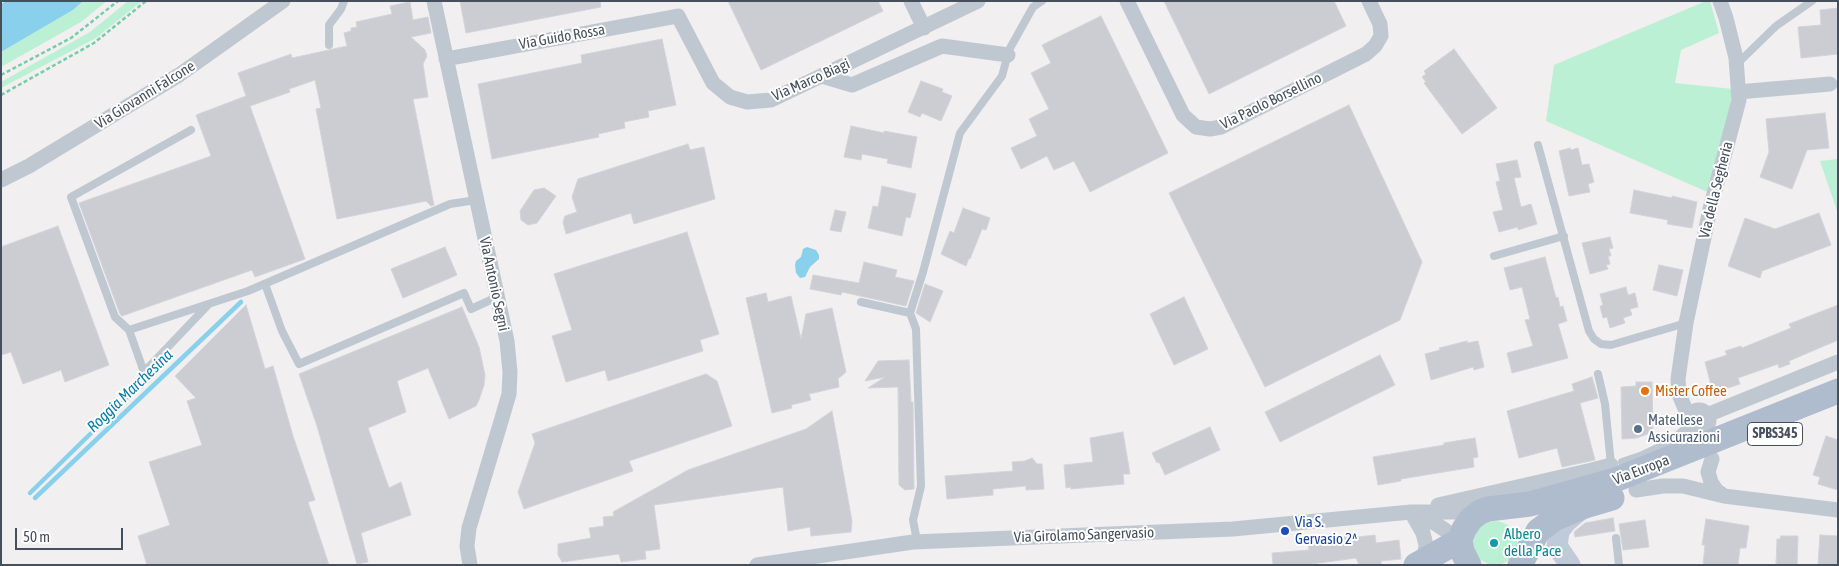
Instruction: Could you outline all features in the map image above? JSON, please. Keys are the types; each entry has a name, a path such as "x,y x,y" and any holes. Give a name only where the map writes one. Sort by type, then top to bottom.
{"main road":[{"name":"Via Europa","path":"1490,504 1530,504 1615,480 1699,431 1838,391"},
{"name":"Via Europa","path":"1528,558 1538,531 1554,519 1585,506 1636,490 1699,431 1838,409"},
{"name":"Via Europa","path":"1490,504 1517,517 1524,527 1528,538 1528,558"},
{"path":"1469,565 1462,551 1460,540 1464,528 1470,519 1490,504"},
{"path":"1420,563 1460,540"}],"street":[{"name":"Via Giovanni Falcone","path":"1,180 29,166 179,75 283,1"},
{"name":"Via Antonio Segni","path":"434,1 507,341 510,372 508,394 469,528 467,546 472,565"},
{"path":"911,1 924,28"},
{"name":"Via Marco Biagi","path":"678,16 713,82 730,97 747,102 771,100 978,1"},
{"name":"Via Paolo Borsellino","path":"1127,1 1183,115 1196,126 1210,129 1221,127 1366,54 1375,46 1380,36 1380,24 1369,1"},
{"name":"Via della Segheria","path":"1699,431 1678,379 1686,323 1710,209 1739,100 1736,64 1726,18 1720,1"},
{"name":"Via Guido Rossa","path":"446,59 678,16"},
{"path":"822,76 852,85 942,46 1008,55"},
{"path":"1738,92 1830,84"},
{"name":"Via Europa","path":"1699,431 1838,362"},
{"path":"1699,431 1711,482 1716,490 1724,496"},
{"path":"1419,512 1436,505 1453,503 1490,504 1616,463"},
{"path":"1636,490 1663,486 1683,486 1724,496 1838,510"},
{"name":"Via Girolamo Sangervasio","path":"756,565 917,542 1233,529 1490,504"},
{"path":"1570,565 1557,546 1559,531 1566,522 1585,506"},
{"path":"1419,512 1460,540"},
{"path":"1419,512 1426,545 1420,563"},
{"path":"472,565 484,565"}],"lane":[{"path":"329,45 328,26 341,9 344,1"},
{"path":"917,542 913,520 921,486 921,476 916,329 910,313 923,272 960,133 1002,76 1009,50 1033,8 1042,1"},
{"path":"1736,64 1776,26 1812,1"},
{"path":"191,130 71,197 115,317 129,330 144,372 208,305"},
{"path":"1538,145 1589,331 1594,339 1601,344 1610,345 1686,323"},
{"path":"129,330 208,305 265,284 450,204 476,200"},
{"path":"1494,256 1564,236"},
{"path":"265,284 282,331 299,364 464,293 470,309 497,297"},
{"path":"861,302 910,313"},
{"path":"1598,374 1616,463 1640,456 1677,436 1699,431"},
{"path":"1661,446 1677,444 1699,431"},
{"path":"1616,538 1619,565"}],"path":[{"path":"1,75 71,38 118,1"},
{"path":"1,95 94,43 146,1"}],"green space":[{"path":"83,1 107,1 81,22 1,67 1,52 73,10"},
{"path":"128,1 142,1 96,38 1,88 1,82 90,32"},
{"path":"1706,1 1710,1 1719,33 1681,50 1675,83 1733,89 1712,194 1546,121 1554,65"},
{"path":"1838,159 1838,214 1820,161"},
{"path":"1491,521 1499,521 1511,527 1517,543 1511,559 1499,565 1491,565 1479,559 1473,547 1473,539 1479,527"}],"water":[{"path":"6,1 83,1 73,10 1,52 1,4"},
{"path":"807,247 816,250 819,259 810,267 805,277 800,278 796,273 795,265 796,261 801,257 803,249"}],"building":[{"path":"460,1 600,1 601,7 466,33"},
{"path":"728,1 878,1 883,11 761,70"},
{"path":"1164,1 1334,1 1346,26 1209,94"},
{"path":"410,2 413,20 428,17 431,33 411,37 425,50 427,56 423,64 428,97 413,99 434,205 431,206 426,201 337,219 316,109 321,108 315,80 289,89 290,92 250,106 305,259 255,277 252,270 122,316 79,203 211,156 196,115 246,96 238,73 291,54 292,58 347,46 344,33 351,31 351,28 357,27 356,22 392,14 390,6"},
{"path":"1838,8 1838,54 1801,58 1798,27 1821,25 1820,10"},
{"path":"1101,16 1168,153 1090,192 1074,161 1054,170 1047,156 1021,169 1011,148 1037,136 1029,119 1049,109 1031,73 1051,63 1042,45"},
{"path":"662,39 676,105 648,111 649,117 624,122 625,128 598,134 599,137 492,159 478,84 582,63 581,55"},
{"path":"1454,49 1497,108 1462,134 1424,83 1426,82 1422,77 1426,74 1424,71"},
{"path":"921,81 943,89 942,92 952,96 941,121 922,113 920,117 908,112"},
{"path":"1349,105 1422,262 1400,320 1265,387 1169,193"},
{"path":"1825,113 1829,148 1807,150 1792,189 1760,177 1769,152 1766,119"},
{"path":"851,126 917,137 911,168 887,163 888,159 862,154 861,160 844,157"},
{"path":"688,144 690,150 704,147 715,199 634,224 631,213 566,234 563,222 565,216 577,212 572,197 578,179"},
{"path":"1570,148 1571,150 1578,148 1582,165 1589,164 1594,182 1588,184 1590,192 1569,196 1559,151"},
{"path":"1517,160 1521,177 1514,178 1521,207 1531,204 1537,224 1518,230 1518,227 1499,232 1493,212 1503,210 1496,182 1500,181 1496,164"},
{"path":"882,186 916,194 910,218 906,217 902,236 868,228 873,206 878,207"},
{"path":"544,188 556,196 537,223 528,225 521,220 520,211 534,190"},
{"path":"1634,190 1697,202 1692,228 1667,224 1668,220 1630,213"},
{"path":"963,208 990,218 986,230 982,229 966,266 941,254 950,231 954,233"},
{"path":"835,210 846,212 841,232 830,230"},
{"path":"1819,213 1831,245 1762,271 1760,278 1728,266 1745,218 1775,229"},
{"path":"58,226 109,365 65,382 61,370 23,384 11,352 1,355 1,247"},
{"path":"687,232 719,334 700,340 703,351 608,381 605,370 566,382 552,336 572,330 554,274"},
{"path":"1610,237 1613,248 1609,249 1611,256 1608,256 1610,264 1606,265 1608,269 1590,274 1582,243"},
{"path":"445,247 457,275 403,298 391,269"},
{"path":"1545,257 1556,298 1558,297 1560,307 1563,306 1567,321 1558,324 1568,358 1512,373 1507,353 1533,346 1525,320 1530,319 1522,287 1510,290 1504,268"},
{"path":"864,262 897,270 895,277 914,281 906,306 842,292 841,295 810,289 813,275 859,283"},
{"path":"1659,265 1683,270 1677,296 1653,290"},
{"path":"925,284 943,291 930,322 916,313"},
{"path":"1626,287 1628,295 1635,293 1638,307 1630,309 1632,315 1623,318 1625,323 1610,328 1607,317 1603,318 1600,306 1603,305 1600,294"},
{"path":"766,293 768,302 791,296 801,339 806,314 832,308 846,372 838,379 839,387 809,394 811,400 791,405 792,408 772,413 746,298"},
{"path":"1184,297 1208,349 1174,365 1150,314"},
{"path":"246,305 265,369 273,366 293,436 315,500 308,502 329,565 147,565 138,536 170,525 149,462 202,445 187,401 196,398 175,376"},
{"path":"1838,305 1838,340 1789,361 1790,364 1779,368 1778,364 1738,378 1740,384 1713,393 1705,362 1727,355 1725,351 1741,346 1742,348 1791,328 1789,324"},
{"path":"462,307 479,347 485,375 479,400 476,406 449,419 428,368 397,381 406,412 368,428 389,488 401,482 411,515 361,533 368,562 357,564 317,426 299,374"},
{"path":"1467,341 1467,343 1478,341 1484,367 1474,370 1473,367 1431,380 1425,354 1440,350 1439,348"},
{"path":"1380,355 1395,385 1280,442 1265,412"},
{"path":"909,360 911,402 913,402 914,489 905,490 899,485 898,387 868,388 885,377 865,381 878,361"},
{"path":"706,374 717,381 732,426 629,461 633,471 524,509 518,492 535,443 532,434"},
{"path":"1592,377 1598,398 1580,403 1595,460 1562,467 1557,448 1519,458 1507,411 1574,391 1572,384"},
{"path":"1636,382 1652,382 1653,432 1637,438 1622,439 1621,387 1636,386"},
{"path":"832,411 852,521 851,532 811,536 810,527 788,531 783,487 654,505 660,549 645,551 646,559 621,562 619,554 562,562 558,555 558,544 591,538 589,528 604,526 603,517 614,516 613,512 688,470 806,429"},
{"path":"1210,427 1220,450 1165,475 1152,453"},
{"path":"1123,432 1130,474 1123,474 1124,484 1066,488 1064,465 1093,462 1090,438"},
{"path":"1826,436 1838,440 1838,490 1818,484 1820,477 1813,475"},
{"path":"1475,438 1478,457 1473,458 1474,467 1401,479 1401,481 1378,485 1373,457"},
{"path":"1032,458 1037,464 1042,464 1044,489 1026,490 1026,486 993,489 993,495 947,499 945,476 1013,471 1012,462 1025,461"},
{"path":"1613,518 1615,531 1575,537 1574,532 1585,523"},
{"path":"1706,519 1749,526 1746,548 1740,548 1738,565 1703,565 1705,545 1702,545"},
{"path":"1645,520 1649,547 1623,550 1619,524"},
{"path":"1357,535 1357,537 1375,535 1376,543 1399,540 1401,559 1381,561 1381,565 1359,565 1356,558 1304,565 1273,565 1272,553 1309,550 1308,541"},
{"path":"1820,535 1838,536 1838,565 1818,565"},
{"path":"1781,536 1798,536 1797,565 1776,565 1777,539 1780,539"}],"waterway":[{"name":"Roggia Marchesina","path":"35,498 241,302"},
{"path":"30,493 129,396"}],"place":[{"name":"Mister Coffee","path":"1645,391"},
{"name":"Matellese Assicurazioni","path":"1638,429"},
{"name":"Via S. Gervasio 2^","path":"1285,531"},
{"name":"Albero della Pace","path":"1494,543"}]}
